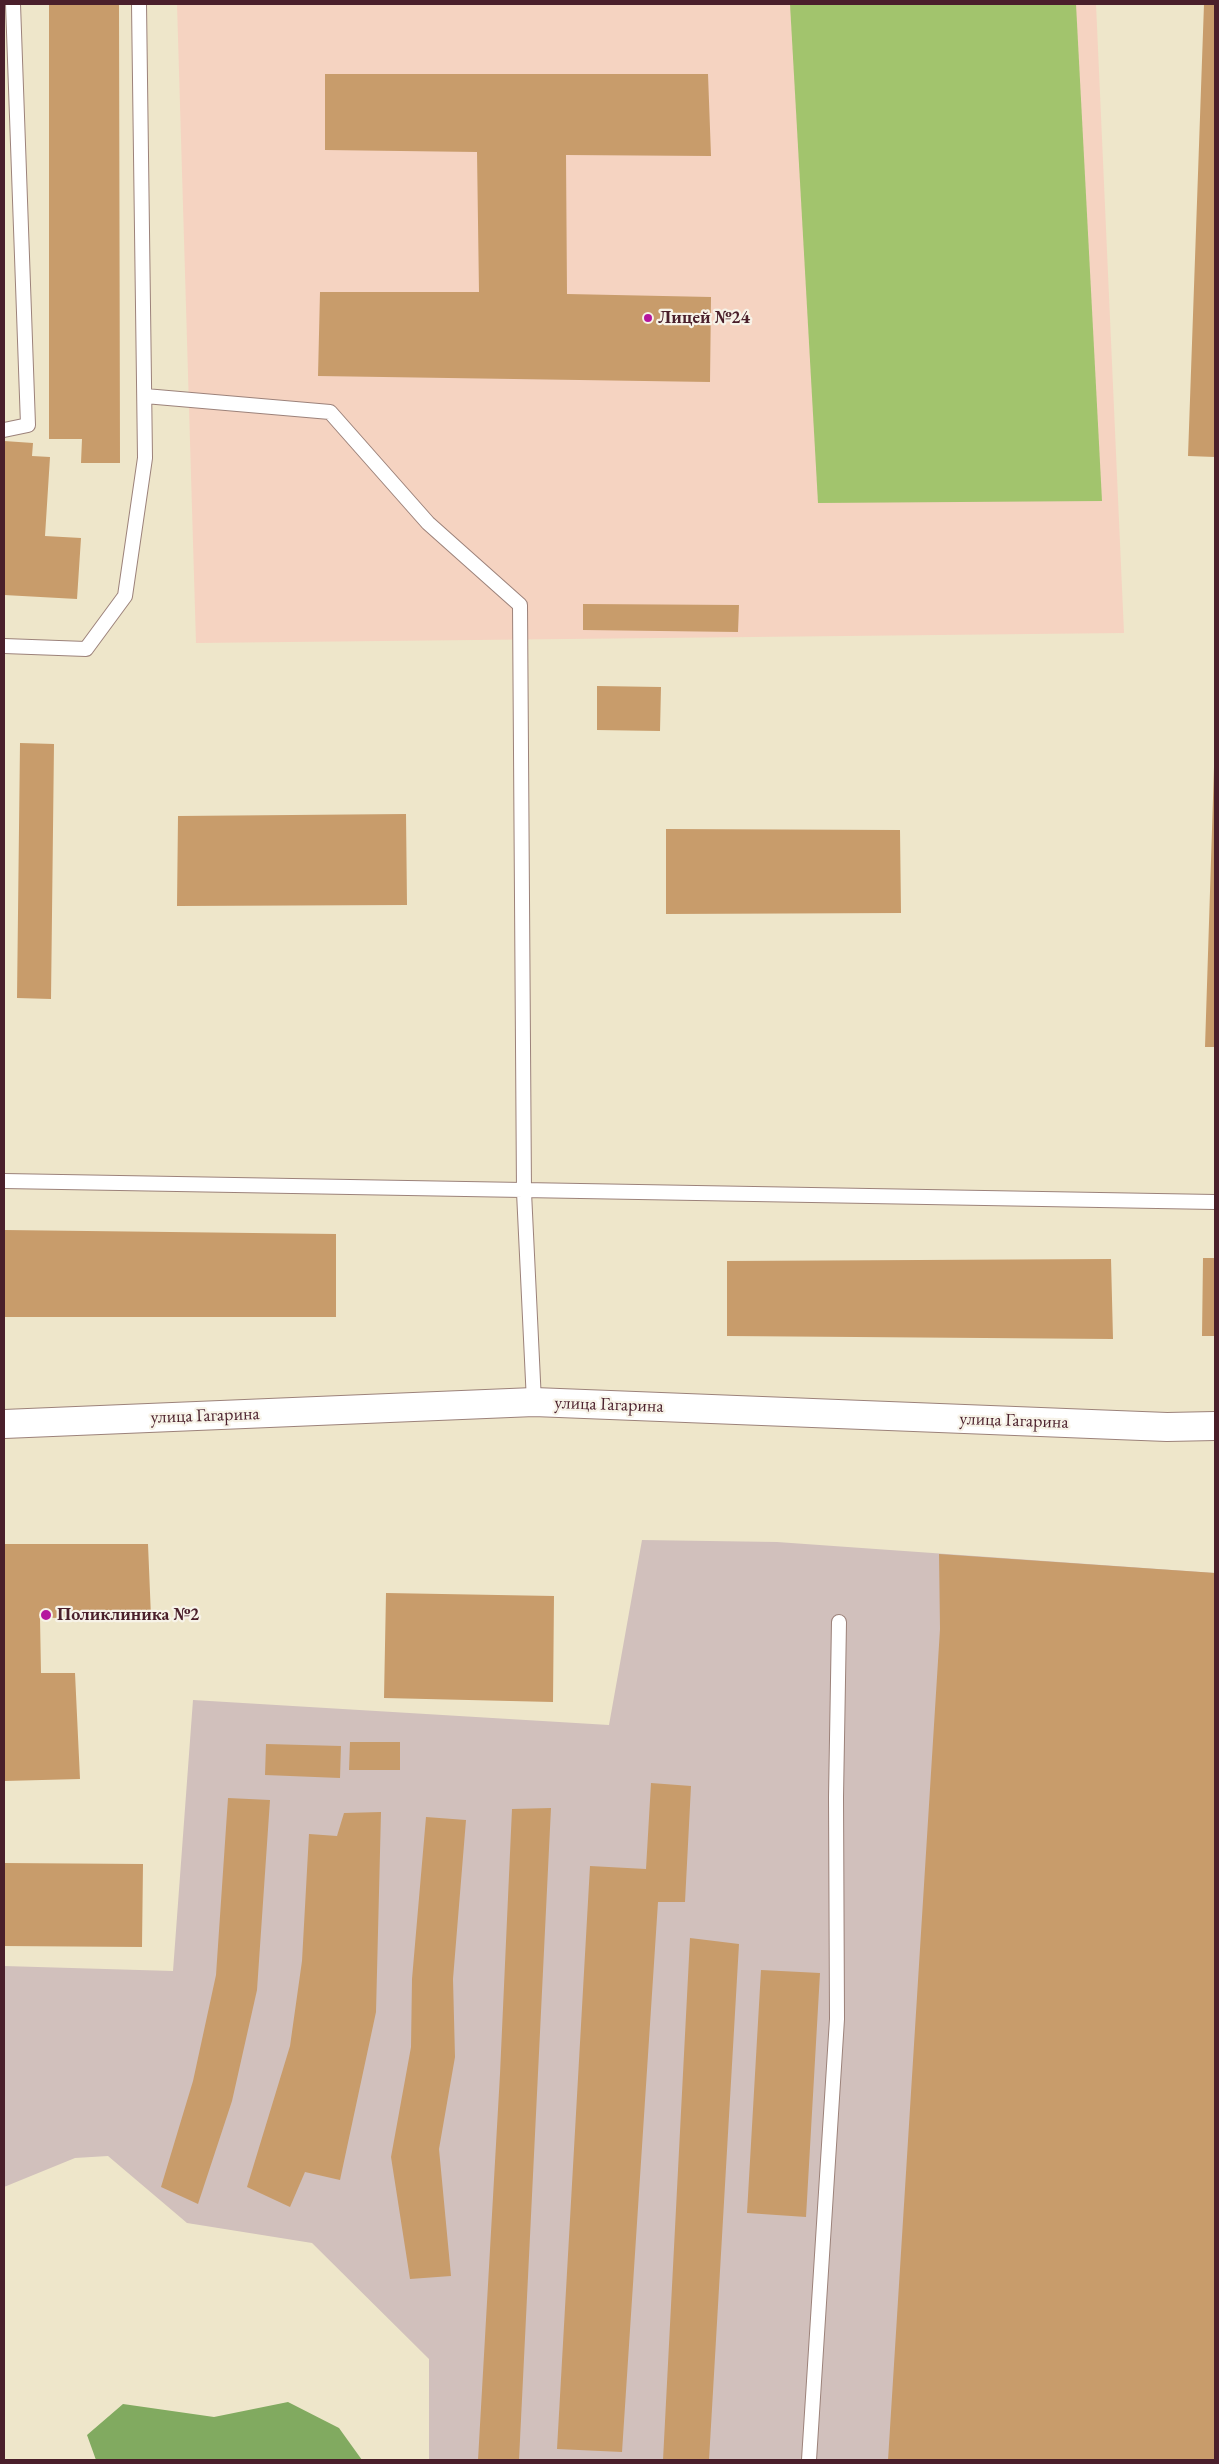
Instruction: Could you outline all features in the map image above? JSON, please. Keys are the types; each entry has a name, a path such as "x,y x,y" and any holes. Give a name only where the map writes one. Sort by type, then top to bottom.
{"street":[{"name":"улица Гагарина","path":"4,1424 534,1402 1166,1427 1215,1426"}],"lane":[{"path":"4,430 28,425 13,4"},
{"path":"4,646 86,649 125,596 145,458 139,4"},
{"path":"145,396 330,412 428,523 520,605 524,1192 534,1402"},
{"path":"4,1181 524,1192 1215,1202"},
{"path":"809,2460 838,2019 836,1797 839,1622"}],"shaded area":[{"name":"Лицей №24","path":"177,4 1096,4 1124,633 196,643"},
{"path":"642,1540 777,1542 1215,1573 1215,2460 429,2460 429,2359 312,2243 187,2223 108,2156 75,2158 4,2187 4,1966 173,1971 193,1700 609,1725"}],"green space":[{"path":"790,4 1076,4 1102,501 818,503"},
{"path":"288,2402 339,2428 362,2460 96,2460 87,2435 123,2404 214,2417"}],"building":[{"path":"49,4 119,4 120,463 81,463 82,439 49,439"},
{"path":"1204,4 1215,4 1215,457 1188,456"},
{"path":"325,74 708,74 711,156 566,155 567,294 711,297 710,382 318,376 320,292 479,292 477,152 325,150"},
{"path":"4,441 33,443 32,456 50,457 45,536 81,538 77,599 4,595"},
{"path":"583,604 739,605 738,632 583,630"},
{"path":"597,686 661,687 660,731 597,730"},
{"path":"20,743 54,744 51,999 17,998"},
{"path":"1214,767 1215,1047 1205,1047"},
{"path":"406,814 407,905 177,906 178,816"},
{"path":"666,829 900,830 901,913 666,914"},
{"path":"4,1230 336,1234 336,1317 4,1317"},
{"path":"1203,1258 1215,1258 1215,1336 1202,1336"},
{"path":"1111,1259 1113,1339 727,1336 727,1261"},
{"path":"4,1544 148,1544 151,1617 40,1618 41,1673 75,1673 80,1779 4,1781"},
{"path":"939,1554 1215,1573 1215,2460 888,2460 940,1629"},
{"path":"386,1593 554,1596 553,1702 384,1698"},
{"path":"350,1742 400,1742 400,1770 349,1770"},
{"path":"266,1744 341,1746 340,1778 265,1775"},
{"path":"651,1783 691,1786 685,1902 658,1902 622,2452 557,2449 590,1866 646,1869"},
{"path":"228,1798 270,1800 257,1990 232,2101 198,2204 161,2187 193,2081 216,1975"},
{"path":"551,1808 519,2460 478,2460 500,2074 512,1809"},
{"path":"381,1812 376,2012 340,2180 305,2172 290,2207 247,2187 290,2046 302,1961 309,1834 337,1836 344,1813"},
{"path":"426,1817 466,1820 453,1979 455,2057 439,2149 451,2276 410,2279 391,2157 411,2047 412,1979"},
{"path":"4,1863 143,1864 142,1947 4,1946"},
{"path":"690,1938 739,1944 709,2460 663,2460"},
{"path":"761,1970 820,1973 806,2217 747,2213"}],"place":[{"name":"Лицей №24","path":"648,318"},
{"name":"Поликлиника №2","path":"46,1615"}]}
